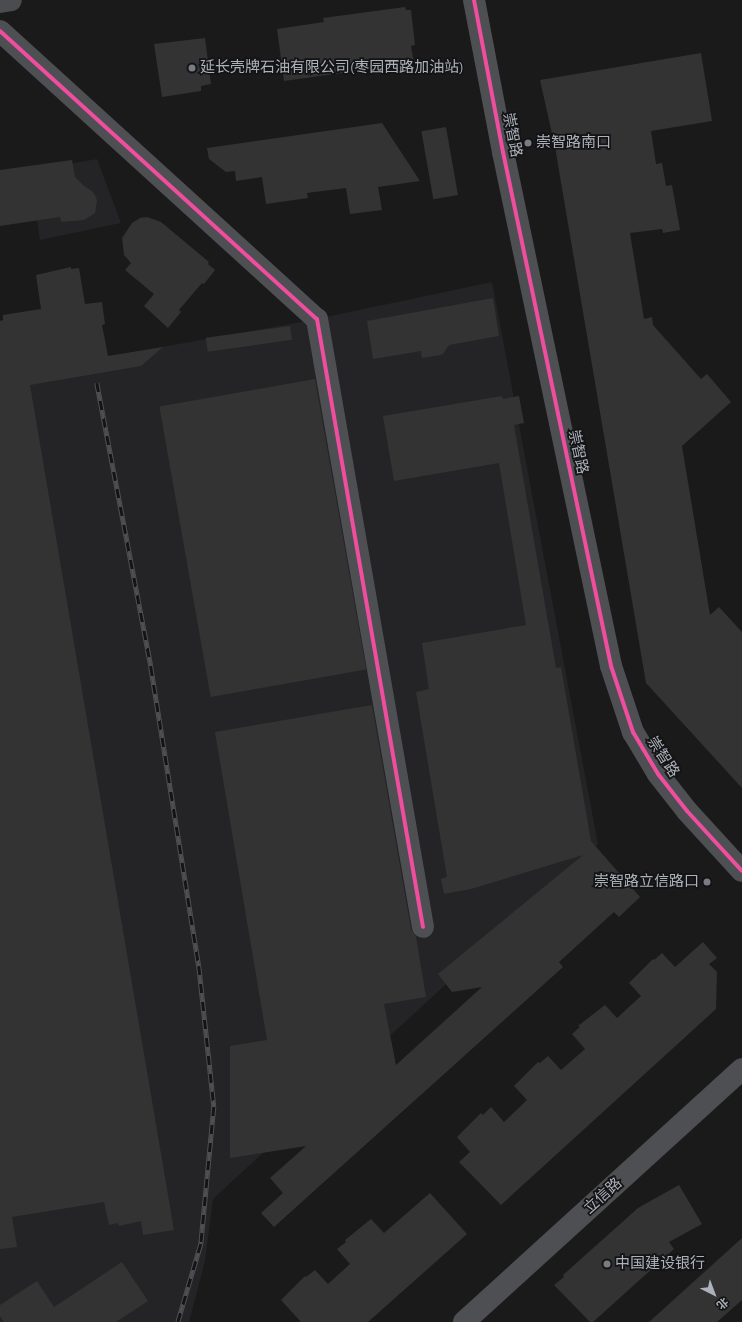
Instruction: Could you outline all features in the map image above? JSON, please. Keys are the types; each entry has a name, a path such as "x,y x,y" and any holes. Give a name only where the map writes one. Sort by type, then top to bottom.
{"main road":[{"path":"0,2 11,0"}],"street":[{"name":"崇智路","path":"474,0 506,168 611,666 633,732 658,774 687,811 742,871"},
{"path":"0,31 317,319 423,927"},
{"name":"立信路","path":"464,1322 742,1069"}],"shaded area":[{"path":"97,159 121,223 40,240 30,171"},
{"path":"492,282 598,844 213,1199 205,1261 189,1322 0,1322 0,376 307,321"}],"building":[{"path":"405,7 406,10 411,10 415,45 411,46 414,63 284,81 277,29 324,22 323,18"},
{"path":"205,38 211,84 201,86 201,91 162,97 154,44"},
{"path":"701,53 712,121 651,131 656,164 662,163 666,186 672,185 680,230 663,233 662,229 630,233 644,319 652,317 653,325 701,379 707,374 731,402 682,446 710,615 719,607 742,632 742,788 646,683 555,147 540,80"},
{"path":"382,123 420,181 378,187 382,210 350,214 346,188 307,193 308,198 266,204 262,177 236,181 235,171 226,172 209,159 207,148"},
{"path":"446,127 458,195 433,199 421,131"},
{"path":"72,160 75,177 93,192 96,197 97,201 95,213 84,220 61,222 60,217 0,226 0,170"},
{"path":"147,217 161,222 209,262 208,264 215,270 179,310 181,312 168,328 144,306 154,294 125,270 131,263 124,255 122,238 132,223 140,218"},
{"path":"71,267 71,269 79,268 85,304 102,302 105,324 102,325 108,356 163,347 141,366 30,385 174,1230 143,1235 141,1221 119,1226 118,1223 109,1225 104,1202 12,1217 17,1247 0,1249 0,321 3,320 3,315 41,309 36,275"},
{"path":"493,298 499,336 449,345 443,354 440,355 422,358 421,351 373,359 367,321"},
{"path":"290,326 292,340 208,352 206,338"},
{"path":"315,379 366,670 211,697 159,406"},
{"path":"502,396 503,399 519,396 524,423 514,425 556,668 561,667 591,841 640,897 619,917 614,912 559,962 563,967 274,1227 261,1213 283,1193 270,1178 306,1146 230,1158 230,1046 267,1040 215,732 372,705 411,929 416,937 426,997 384,1004 396,1065 482,987 452,992 438,974 583,855 471,889 444,894 441,879 447,877 416,692 429,689 422,643 526,625 499,463 394,481 383,416"},
{"path":"703,942 717,958 709,964 717,972 716,1009 501,1205 459,1162 470,1152 457,1137 481,1113 483,1115 491,1107 504,1122 527,1100 514,1086 538,1062 540,1063 548,1056 561,1070 585,1049 572,1034 580,1027 578,1026 605,1005 617,1018 641,996 629,983 653,959 654,960 662,953 675,967"},
{"path":"679,1185 702,1224 669,1242 674,1249 593,1322 590,1322 554,1285 564,1277 563,1275 638,1208"},
{"path":"430,1193 467,1234 368,1322 301,1322 281,1300 305,1276 306,1277 315,1270 328,1284 350,1264 337,1249 346,1242 345,1240 371,1219 384,1233"},
{"path":"742,1238 742,1300 717,1322 649,1322"},
{"path":"122,1262 148,1301 116,1322 4,1322 0,1316 0,1305 37,1281 54,1307"}],"railway":[{"path":"97,383 151,667 199,966 214,1107 201,1244 178,1322"}],"cycle path":[{"path":"474,0 503,152 611,666 633,732 658,774 687,811 742,871"},
{"path":"0,31 317,319 423,927"}],"place":[{"name":"延长壳牌石油有限公司(枣园西路加油站)","path":"192,68"},
{"name":"崇智路南口","path":"528,143"},
{"name":"崇智路立信路口","path":"707,882"},
{"name":"中国建设银行","path":"607,1264"}]}
